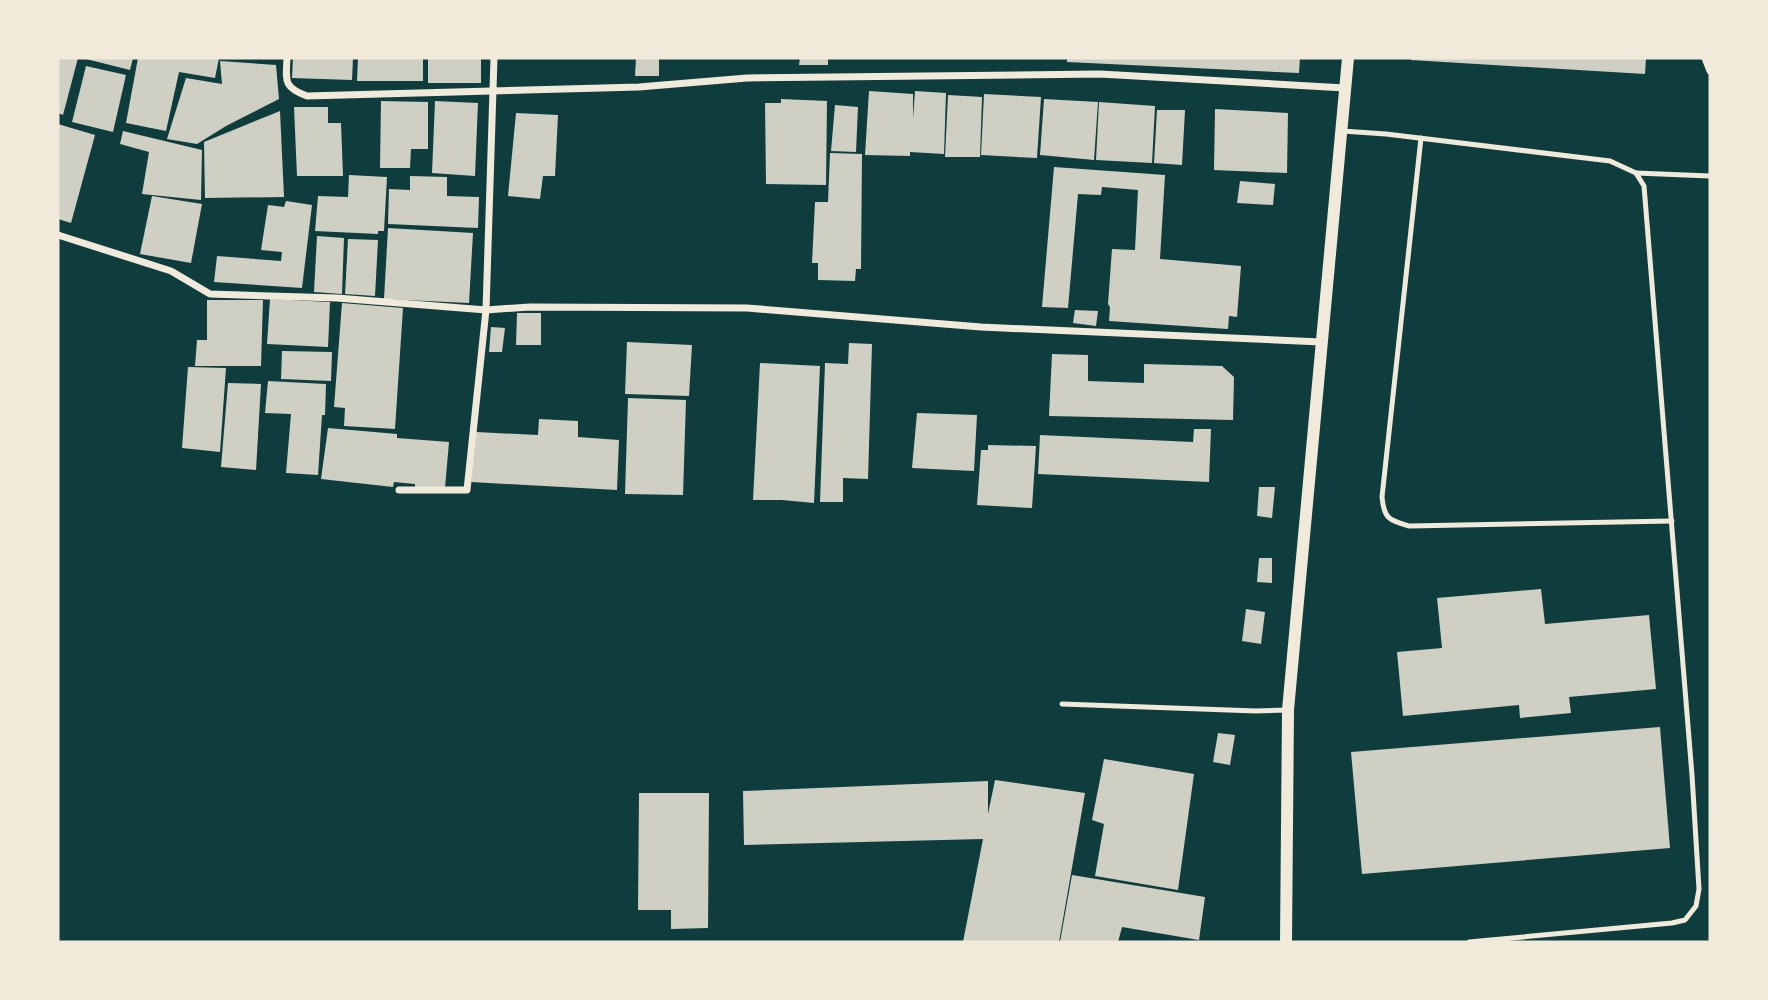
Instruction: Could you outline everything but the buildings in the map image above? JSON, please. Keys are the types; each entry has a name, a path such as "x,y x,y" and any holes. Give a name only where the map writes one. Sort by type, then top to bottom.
{"street":[{"path":"287,58 286,82 292,90 307,96 639,87 747,78 1100,74 1345,88"},
{"path":"400,490 467,490 486,310 494,58"},
{"path":"1286,942 1289,710 1348,58"},
{"path":"1705,58 1710,71"},
{"path":"58,235 171,271 210,294 337,298 486,310 530,307 747,307 981,327 1321,342"}],"lane":[{"path":"1341,131 1610,161 1636,173 1710,176"},
{"path":"1421,138 1382,498 1383,510 1391,521 1409,526 1672,521"},
{"path":"1469,942 1672,923 1685,920 1696,906 1699,889 1692,775 1672,521 1644,186 1636,173"},
{"path":"1062,704 1289,710"}]}
